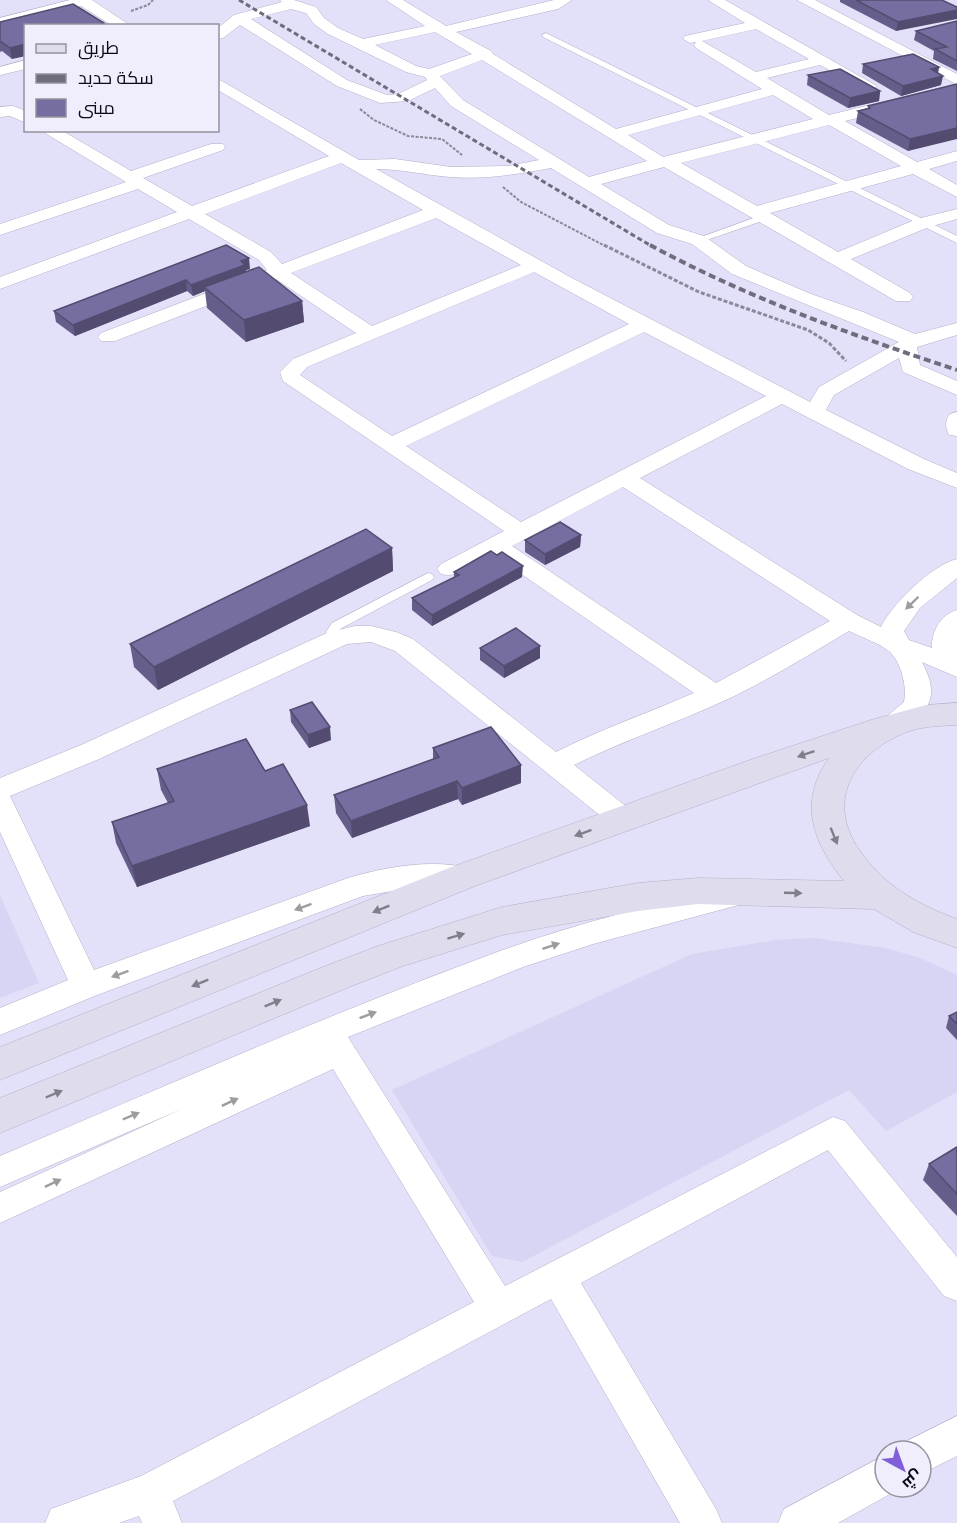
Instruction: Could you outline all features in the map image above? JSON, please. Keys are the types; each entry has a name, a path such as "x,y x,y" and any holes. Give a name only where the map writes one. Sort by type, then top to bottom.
{"main road":[{"path":"0,1064 462,877 622,818 895,724 957,699"},
{"path":"957,714 895,724 860,742 843,759 832,779 827,801 830,825 840,850 858,874 881,896 916,918 957,934"},
{"path":"0,1116 391,956 502,921 638,897 698,891 881,896"}],"street":[{"path":"0,22 83,0 121,24"},
{"path":"393,0 486,54 615,134 903,297 856,316"},
{"path":"361,44 553,6 565,0"},
{"path":"716,0 900,104"},
{"path":"804,0 957,80"},
{"path":"219,34 239,18 289,2 311,10 319,21 333,31 433,78 457,103 551,163 663,229 698,240 739,270 804,298 856,316 910,343"},
{"path":"239,18 342,83 386,100 402,98 433,78 486,54"},
{"path":"758,24 695,42 775,90 957,192"},
{"path":"882,41 904,36"},
{"path":"754,77 821,60"},
{"path":"0,70 24,64"},
{"path":"0,70 20,83"},
{"path":"219,85 435,212 643,325 814,413 957,482"},
{"path":"585,183 663,161 957,89"},
{"path":"615,134 775,90"},
{"path":"0,112 13,111 24,117"},
{"path":"51,132 265,256 286,279 371,334"},
{"path":"0,230 218,147"},
{"path":"760,214 848,186 957,156"},
{"path":"0,283 189,212 347,162 395,164 451,172 508,171 551,163"},
{"path":"108,337 435,212"},
{"path":"836,259 923,223 957,214"},
{"path":"520,532 290,376 293,368 300,363 534,266"},
{"path":"390,445 643,325"},
{"path":"814,413 826,391 910,343 957,329"},
{"path":"910,343 910,368 957,389"},
{"path":"449,569 781,396"},
{"path":"957,418 957,430"},
{"path":"916,464 957,491"},
{"path":"624,478 848,621 898,645 954,666"},
{"path":"495,545 714,694"},
{"path":"895,724 916,706 920,697 916,676 892,631 896,620 920,596 957,566"},
{"path":"954,666 943,642 946,632 957,618"},
{"path":"554,764 602,740 654,721 744,681 848,621"},
{"path":"0,789 99,748 338,638 366,633 393,638 622,818"},
{"path":"0,802 86,986"},
{"path":"0,1022 86,986 358,886 399,877 462,877"},
{"path":"0,1172 334,1041 545,948 622,924 749,892"},
{"path":"0,1208 334,1041"},
{"path":"334,1041 498,1308"},
{"path":"65,1523 156,1508 498,1308 833,1131 957,1284"},
{"path":"558,1277 702,1523"},
{"path":"933,1448 957,1435"},
{"path":"798,1523 873,1482"}],"lane":[{"path":"546,34 957,240"},
{"path":"698,240 760,214"},
{"path":"338,638 332,632 336,626 428,577"}],"path":[{"path":"342,83 345,97 374,120 408,136 442,139 522,202 720,302 812,331 838,347 855,374"}],"shaded area":[{"path":"0,895 39,983 0,998"},
{"path":"814,938 886,948 920,958 957,975 957,1092 886,1131 849,1090 522,1262 492,1256 392,1090 692,954 775,940"}],"building":[{"path":"856,0 942,0 957,7 957,10 898,22"},
{"path":"73,4 104,23 24,24 24,44 10,48 0,41 0,22"},
{"path":"957,21 957,61 935,49 947,47 916,31"},
{"path":"913,54 939,67 931,69 943,76 903,86 863,64"},
{"path":"840,69 880,91 850,98 808,75"},
{"path":"957,84 957,128 910,139 858,111 870,108 868,106"},
{"path":"226,245 249,258 241,261 245,265 191,285 186,280 73,325 54,311"},
{"path":"259,267 302,301 244,320 204,287"},
{"path":"560,522 581,535 545,554 525,540"},
{"path":"366,529 392,548 154,667 130,644"},
{"path":"491,551 497,555 502,552 523,566 432,615 412,598 459,575 454,572"},
{"path":"516,628 540,646 504,666 480,648"},
{"path":"312,702 330,727 308,735 290,710"},
{"path":"491,727 521,765 462,788 457,781 351,821 334,795 439,757 433,748"},
{"path":"246,739 265,771 283,764 307,805 132,866 112,822 174,801 157,769"},
{"path":"957,1012 957,1024 949,1016"},
{"path":"957,1147 957,1194 929,1164"}],"railway":[{"path":"239,0 653,247"},
{"path":"650,245 763,299 957,370"}]}
